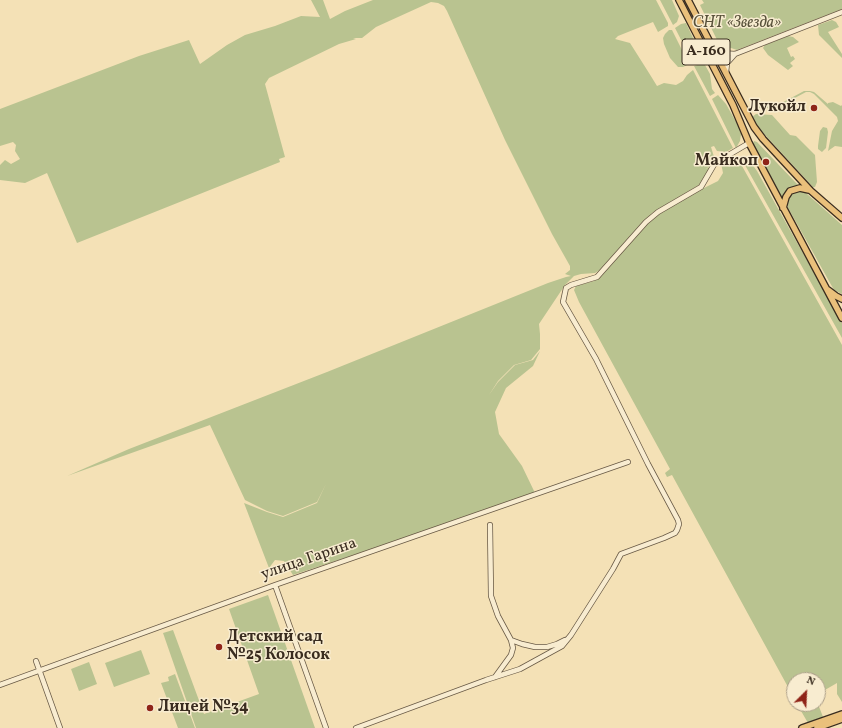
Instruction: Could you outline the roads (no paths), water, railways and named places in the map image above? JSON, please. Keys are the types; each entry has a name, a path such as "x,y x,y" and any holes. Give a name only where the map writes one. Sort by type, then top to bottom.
{"main road":[{"name":"А-160","path":"679,0 733,105 749,143"},
{"name":"А-160","path":"688,0 732,86"},
{"path":"732,86 754,127 763,139 811,191 842,218"},
{"path":"749,143 827,288 831,293 842,299"},
{"path":"783,208 786,197 790,191 800,188 811,191"},
{"path":"827,288 827,292 842,318"},
{"path":"802,728 842,714"},
{"path":"817,728 842,719"}],"street":[{"path":"732,86 726,69 730,59 735,54 842,12"},
{"path":"713,49 722,53 735,54"},
{"path":"356,728 520,669 562,646 571,635 621,554 675,533 679,524 678,520 648,464 596,359 563,302 566,288 596,277 646,222 658,212 701,187 716,163 749,143"},
{"name":"улица Гарина","path":"0,685 275,585 628,462"},
{"path":"490,525 491,596 498,616 512,640 513,648 511,655 496,677"},
{"path":"275,585 326,728"},
{"path":"512,640 535,647 547,647 557,644 571,635"},
{"path":"36,661 60,728"}],"place":[{"name":"Лукойл","path":"814,108"},
{"name":"Майкоп","path":"766,162"},
{"name":"Детский сад №25 Колосок","path":"219,647"},
{"name":"Лицей №34","path":"150,708"}],"park label":[{"name":"СНТ «Звезда»","path":"737,24"}]}
